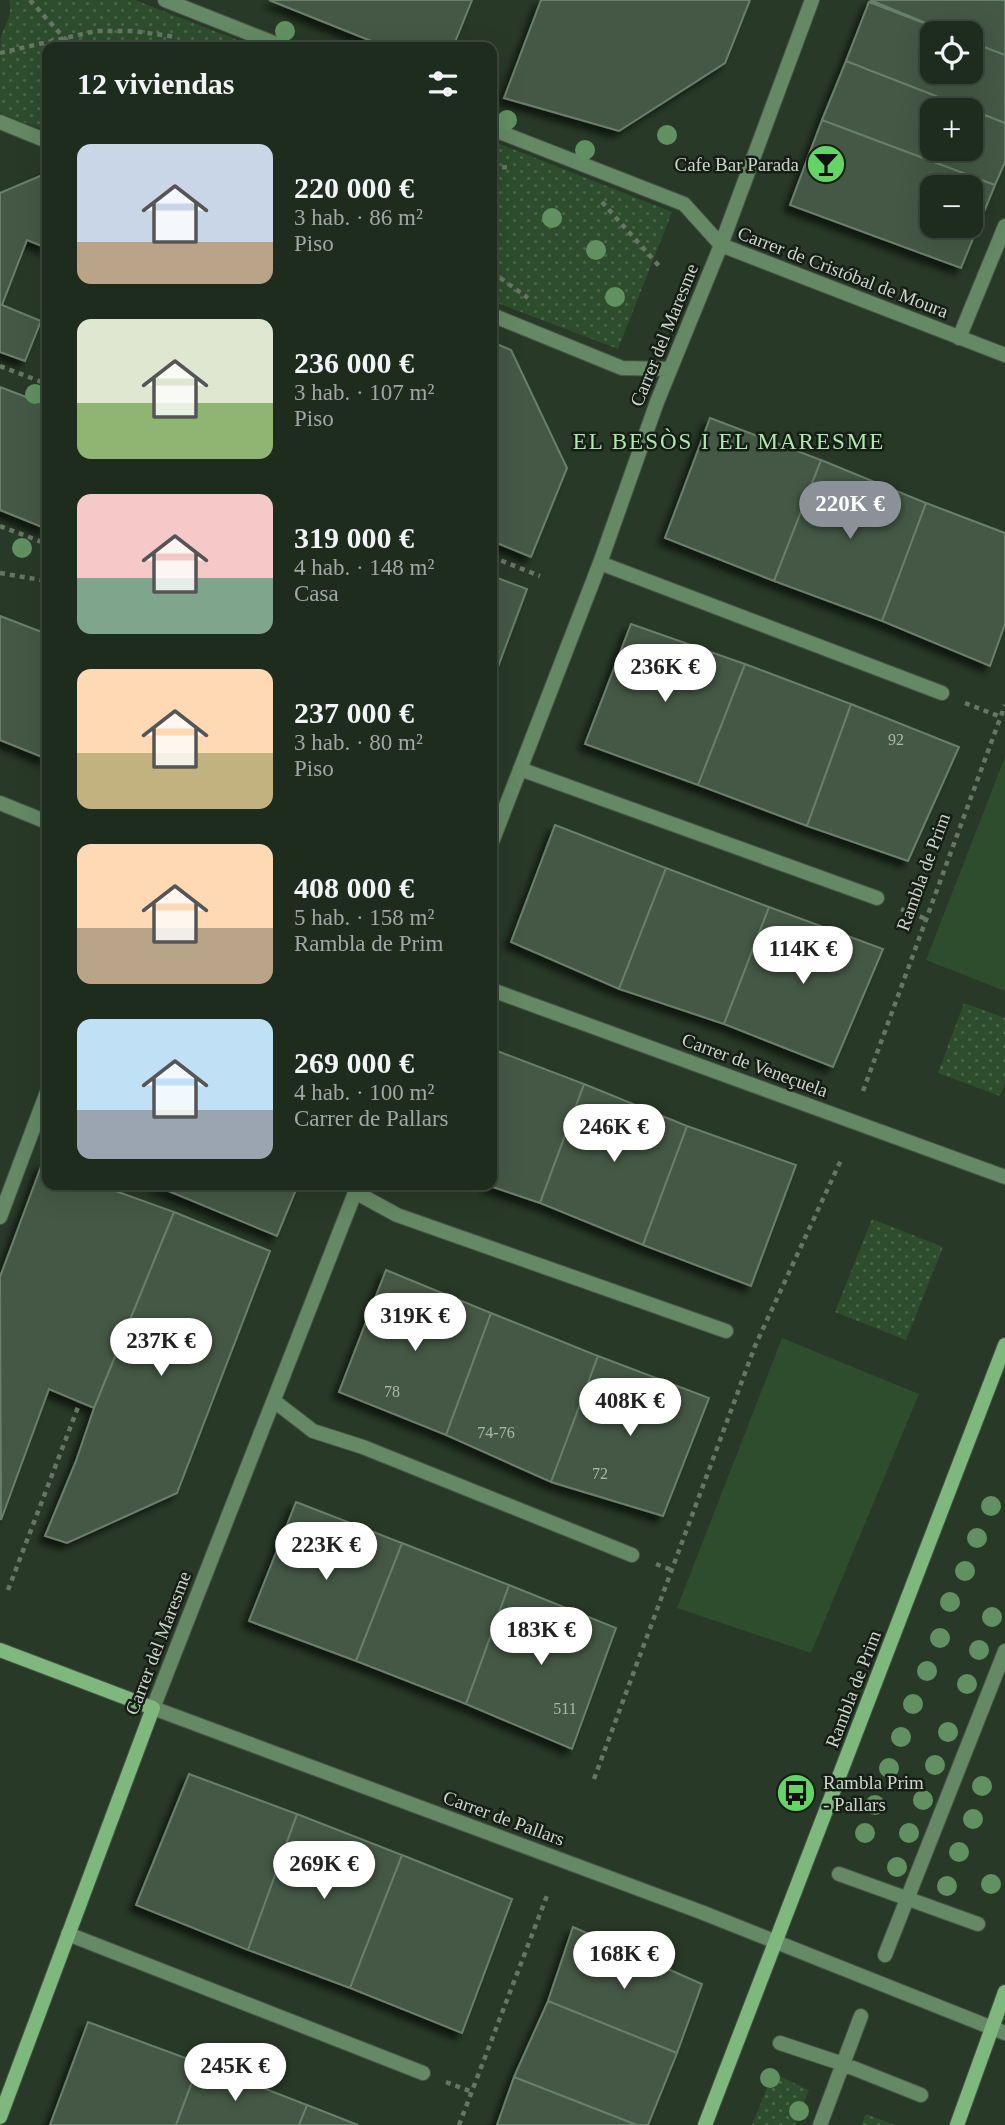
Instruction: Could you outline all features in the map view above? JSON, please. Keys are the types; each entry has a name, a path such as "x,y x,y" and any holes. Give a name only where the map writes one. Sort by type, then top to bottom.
{"main road":[{"name":"Rambla de Prim","path":"705,2125 1005,1345"},
{"name":"Carrer de Pallars","path":"0,1650 153,1708"},
{"name":"Carrer del Maresme","path":"0,2117 153,1708"},
{"path":"957,2125 998,2030 1005,1992"}],"street":[{"path":"165,0 271,42"},
{"name":"Carrer del Maresme","path":"497,829 600,562 670,369 721,245 813,0"},
{"path":"0,122 42,139"},
{"name":"Carrer de Cristóbal de Moura","path":"497,132 684,204 721,245 1005,355"},
{"name":"Carrer de Cristóbal de Moura","path":"959,338 1005,226"},
{"path":"497,317 622,368 670,369"},
{"path":"600,562 942,693"},
{"path":"520,769 877,898"},
{"path":"0,803 42,820"},
{"name":"Carrer de Veneçuela","path":"497,992 1005,1177"},
{"path":"0,1217 42,1105"},
{"name":"Carrer del Maresme","path":"153,1708 355,1190"},
{"path":"359,1190 397,1215 726,1331"},
{"path":"274,1401 313,1431 363,1447 632,1555"},
{"path":"885,1955 1005,1651"},
{"name":"Carrer de Pallars","path":"153,1708 777,1941 998,2030"},
{"path":"839,1874 978,1924"},
{"path":"68,1934 423,2073"},
{"path":"820,2125 861,2016"},
{"path":"780,2043 921,2095"}],"path":[{"path":"30,0 68,42"},
{"path":"46,42 96,31 134,31 186,39"},
{"path":"0,52 42,43"},
{"path":"497,168 514,167"},
{"path":"594,196 660,267"},
{"path":"0,366 42,382"},
{"path":"0,526 42,542"},
{"path":"497,559 540,576"},
{"path":"0,573 42,580"},
{"path":"942,693 1001,717"},
{"name":"Rambla de Prim","path":"863,1091 1005,705"},
{"path":"594,1779 755,1346 841,1160"},
{"path":"8,1590 80,1402"},
{"path":"459,2125 548,1893"}],"green space":[{"path":"9,0 135,0 242,42 42,42 42,129 0,113 1,36 10,14"},
{"path":"497,143 672,212 618,349 497,303"},
{"path":"1005,757 1005,991 926,960"},
{"path":"964,1003 1005,1018 1005,1083 1000,1096 938,1073"},
{"path":"872,1219 943,1247 906,1340 835,1312"},
{"path":"782,1338 919,1394 811,1653 677,1608"},
{"path":"773,2073 809,2090 795,2125 752,2125"},
{"path":"866,2114 895,2125 861,2125"}],"building":[{"path":"269,0 472,0 455,42 374,42"},
{"path":"541,0 750,0 725,63 619,131 504,98"},
{"path":"870,0 1005,0 1005,55 983,47 983,21 921,21"},
{"path":"869,2 920,22 920,84 983,84 983,47 1005,55 1005,123 983,114 983,98 941,98 846,61"},
{"path":"846,61 941,98 920,98 920,157 822,120"},
{"path":"983,114 1005,123 1005,162 995,185 983,180 983,175 968,175 931,161 983,161"},
{"path":"822,120 920,157 920,161 931,161 968,175 920,175 920,238 973,238 961,268 790,205"},
{"path":"42,175 42,246 27,240 2,305 41,321 25,361 0,352 0,193"},
{"path":"983,180 995,185 983,214"},
{"path":"497,344 511,350 567,468 531,557 497,543"},
{"path":"0,387 42,403 42,527 0,510"},
{"path":"710,418 821,460 774,581 665,538"},
{"path":"821,460 926,503 882,621 774,581"},
{"path":"926,503 1005,533 1005,624 990,666 882,621"},
{"path":"497,578 527,589 497,670"},
{"path":"0,616 42,632 42,757 0,740"},
{"path":"631,624 745,664 698,785 585,744"},
{"path":"745,664 851,704 807,826 698,785"},
{"path":"851,704 959,747 908,861 807,826"},
{"path":"555,825 666,868 619,989 511,942"},
{"path":"666,868 769,907 724,1024 619,989"},
{"path":"769,907 883,949 833,1067 724,1024"},
{"path":"497,1051 584,1084 540,1203 497,1188"},
{"path":"584,1084 687,1126 643,1245 540,1203"},
{"path":"687,1126 796,1165 751,1286 643,1245"},
{"path":"42,1164 42,1190 113,1190 174,1212 94,1408 49,1389 1,1520 0,1277"},
{"path":"166,1190 296,1190 277,1236"},
{"path":"174,1212 270,1251 177,1493 67,1543 45,1536 76,1461 94,1408"},
{"path":"386,1270 491,1313 446,1435 339,1392"},
{"path":"491,1313 598,1356 551,1482 446,1435"},
{"path":"598,1356 709,1398 663,1516 551,1482"},
{"path":"296,1502 402,1543 356,1661 249,1621"},
{"path":"402,1543 509,1585 466,1704 356,1661"},
{"path":"509,1585 616,1628 572,1749 466,1704"},
{"path":"189,1774 297,1814 248,1950 136,1905"},
{"path":"297,1814 402,1855 350,1988 248,1950"},
{"path":"402,1855 512,1899 462,2033 350,1988"},
{"path":"573,1927 702,1984 677,2053 548,2001"},
{"path":"548,2001 677,2053 648,2125 637,2125 514,2077"},
{"path":"88,2022 199,2063 176,2125 50,2125"},
{"path":"199,2063 307,2105 299,2125 176,2125"},
{"path":"514,2077 637,2125 497,2125"},
{"path":"307,2105 358,2125 299,2125"}],"place":[{"name":"Cafe Bar Parada","path":"826,164"},
{"name":"Rambla Prim - Pallars","path":"796,1793"}],"district":[{"name":"EL BESÒS I EL MARESME","path":"729,441"}]}
